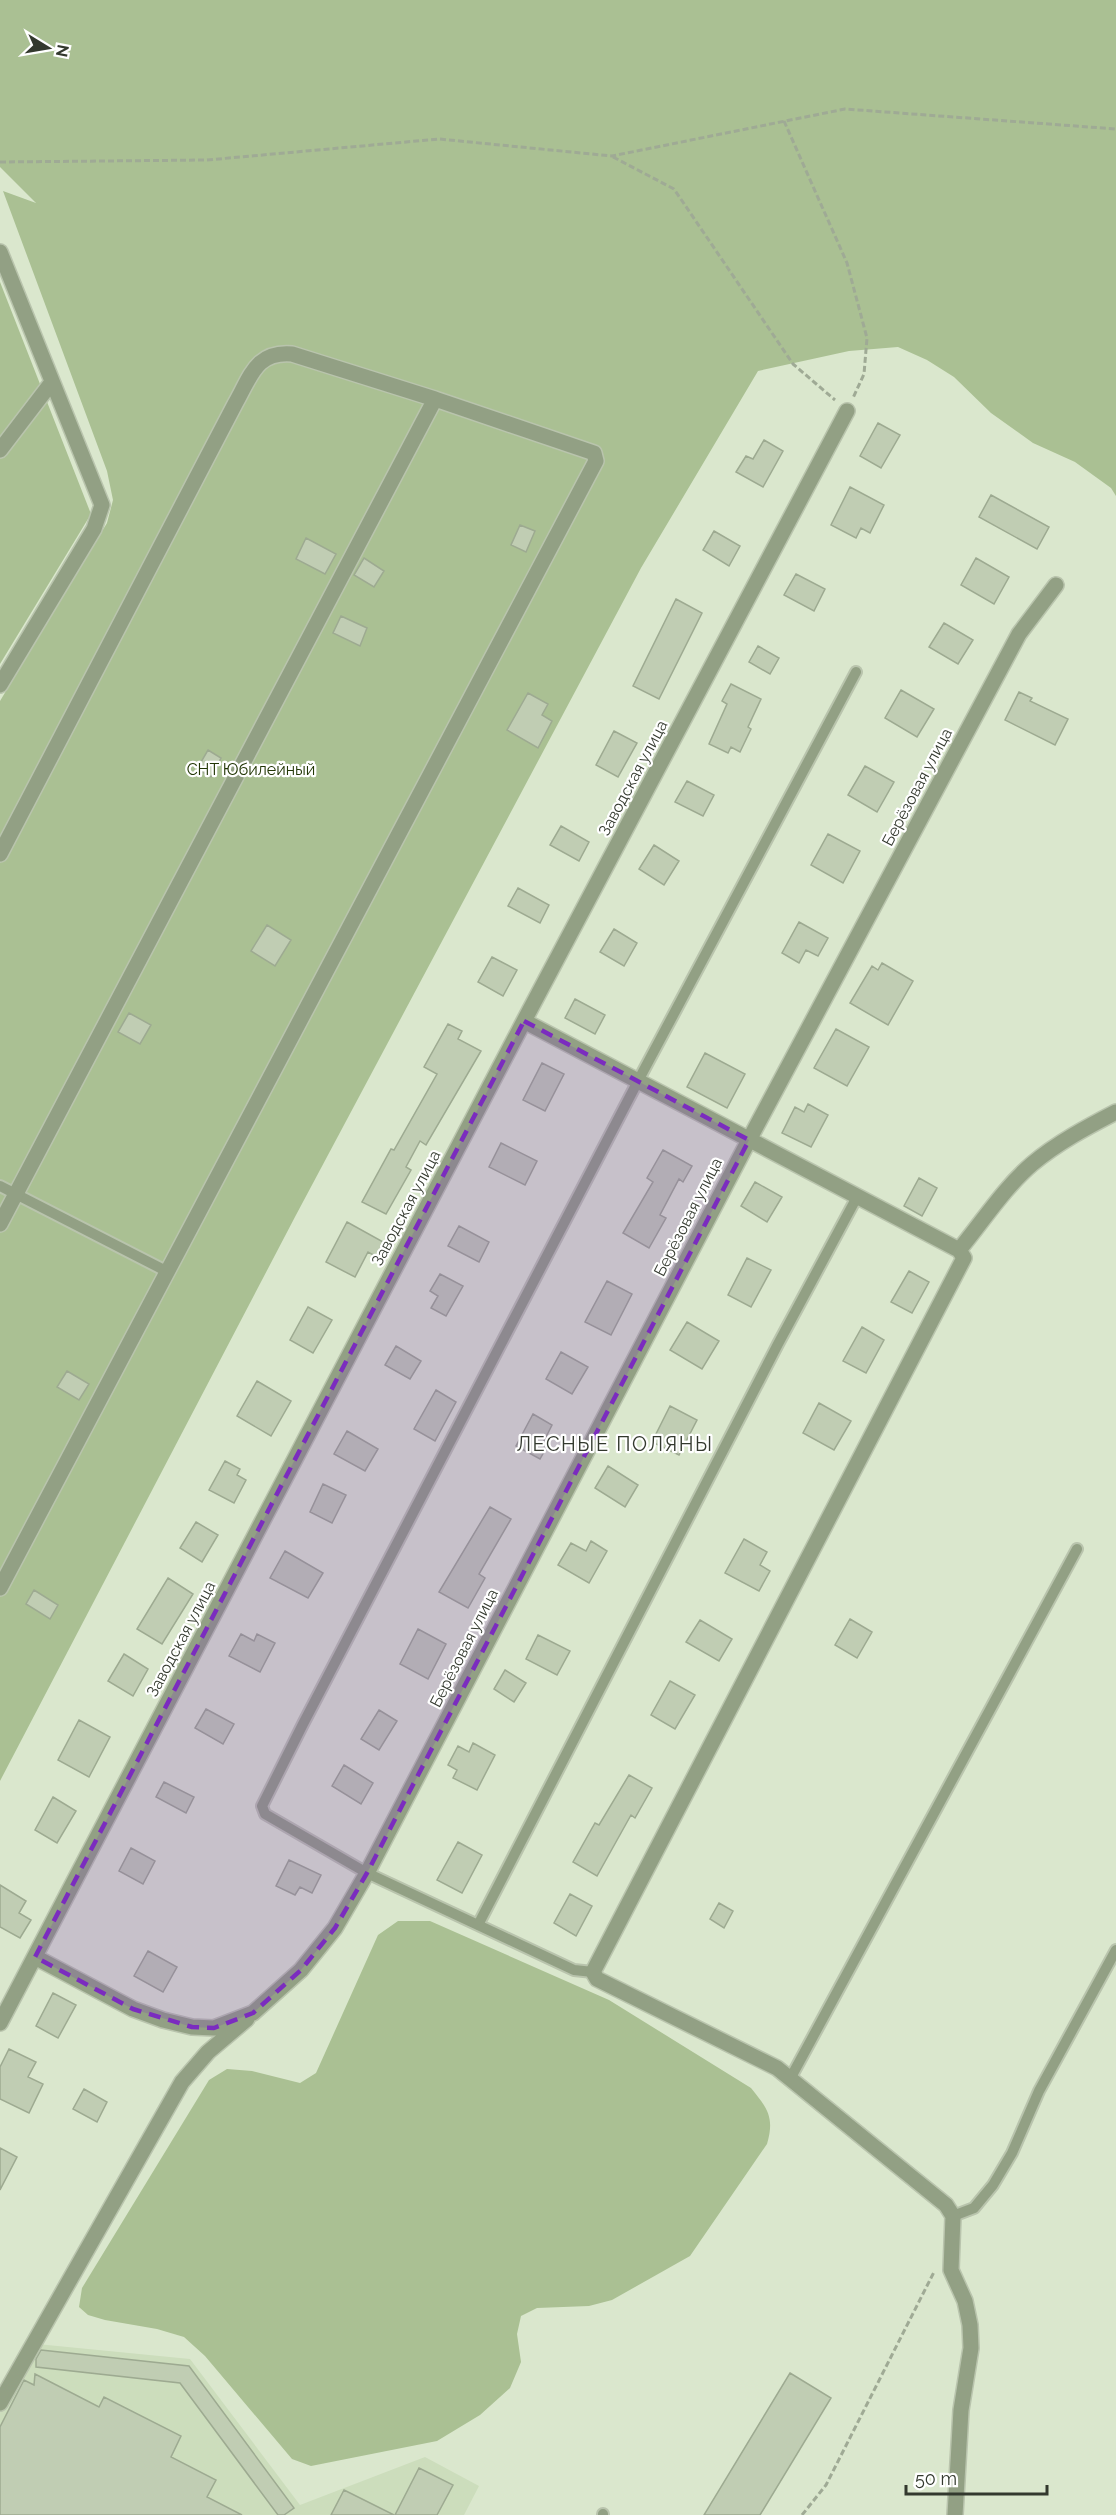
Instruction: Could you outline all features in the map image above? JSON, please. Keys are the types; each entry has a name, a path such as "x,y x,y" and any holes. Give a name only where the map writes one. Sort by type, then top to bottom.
{"street":[{"path":"0,252 102,505 101,514 94,529 0,685"},
{"path":"0,854 257,365 277,353 292,354 594,453 596,461 0,1588"},
{"path":"0,450 52,382"},
{"path":"0,1224 435,399"},
{"name":"Заводская улица","path":"0,2023 847,411"},
{"name":"Берёзовая улица","path":"0,2403 182,2082 208,2052 301,1970 336,1928 367,1873 749,1140 1019,634 1056,585"},
{"path":"524,1022 959,1250 964,1258 960,1270 593,1972 597,1979 777,2068 946,2205 953,2216 951,2270 964,2301 970,2325 971,2348 961,2410 956,2515"},
{"path":"959,1250 989,1210 1032,1164 1085,1128 1116,1112"},
{"path":"35,1957 133,2009 163,2020 192,2027 214,2028 253,2013"}],"lane":[{"path":"593,1972 574,1970 367,1873 265,1814 262,1806 308,1713 638,1081 856,672"},
{"path":"0,1186 166,1271"},
{"path":"478,1925 778,1344 857,1197"},
{"path":"790,2079 1077,1549"},
{"path":"953,2216 974,2208 993,2185 1008,2161 1039,2091 1116,1950"}],"path":[{"path":"0,162 207,160 439,139 612,156 844,109 1116,129"},
{"path":"612,156 674,189 793,364 847,411 864,374 867,338 847,263 784,121"},
{"path":"802,2515 826,2485 935,2268"}],"highlighted area":[{"path":"524,1021 749,1140 367,1873 335,1928 301,1970 253,2013 214,2028 192,2027 133,2009 35,1957"}],"shaded area":[{"path":"37,2344 190,2359 300,2505 425,2457 479,2486 464,2515 0,2515 0,2412"}],"green space":[{"name":"СНТ Юбилейный","path":"0,0 1116,0 1116,496 1111,488 1075,462 1033,443 991,413 954,377 927,360 898,347 849,351 758,371 641,568 296,1215 0,1781 0,701 107,523 113,500 107,471 3,191 36,203 0,167"},
{"path":"0,282 91,514 0,664"},
{"path":"398,1921 430,1921 609,2000 751,2088 768,2113 769,2135 767,2144 690,2256 612,2300 589,2306 537,2308 521,2316 517,2334 521,2362 510,2388 480,2415 437,2441 311,2466 292,2459 205,2356 184,2337 88,2315 79,2307 82,2288 209,2080 227,2069 252,2071 300,2083 316,2073 378,1935"}],"building":[{"path":"878,423 900,435 881,468 860,456"},
{"path":"764,440 783,451 763,487 736,472 746,456 753,459"},
{"path":"850,487 884,505 870,533 861,528 856,538 831,525"},
{"path":"991,495 1049,527 1037,549 979,517"},
{"path":"520,525 535,531 526,552 511,545"},
{"path":"714,531 740,546 729,566 703,550"},
{"path":"306,538 336,554 325,574 296,559"},
{"path":"364,558 384,571 374,587 354,575"},
{"path":"976,558 1009,577 994,604 961,585"},
{"path":"796,574 825,589 814,611 784,595"},
{"path":"676,599 702,613 659,699 633,686"},
{"path":"341,616 367,628 360,646 333,633"},
{"path":"944,623 973,640 958,664 929,647"},
{"path":"758,646 779,658 770,674 749,662"},
{"path":"731,684 761,699 740,752 731,747 728,753 709,744 727,704 722,701"},
{"path":"901,690 934,709 917,737 885,718"},
{"path":"1019,692 1032,698 1030,701 1068,719 1055,745 1005,720"},
{"path":"528,693 548,704 542,715 552,721 538,748 507,730"},
{"path":"614,731 637,743 618,777 596,765"},
{"path":"208,750 221,758 211,777 197,769"},
{"path":"865,766 894,782 877,812 848,795"},
{"path":"687,781 714,795 703,816 675,802"},
{"path":"561,826 589,842 579,861 550,845"},
{"path":"828,834 860,851 843,883 811,865"},
{"path":"654,845 679,861 664,885 639,869"},
{"path":"518,888 549,905 540,923 508,906"},
{"path":"799,922 828,938 818,956 806,950 799,963 782,953"},
{"path":"267,925 291,940 275,966 251,951"},
{"path":"614,929 637,943 624,966 600,952"},
{"path":"492,957 517,970 503,996 478,982"},
{"path":"882,963 913,981 888,1025 850,1003 872,966 878,970"},
{"path":"575,999 605,1015 595,1034 565,1018"},
{"path":"129,1013 151,1025 140,1044 118,1032"},
{"path":"448,1024 462,1031 458,1039 481,1051 426,1145 420,1141 406,1167 411,1170 386,1214 362,1202 437,1074 424,1067"},
{"path":"836,1029 869,1047 847,1086 814,1068"},
{"path":"705,1053 745,1074 727,1108 687,1087"},
{"path":"542,1063 564,1074 545,1111 523,1100"},
{"path":"808,1104 828,1115 811,1147 782,1133 795,1107 804,1112"},
{"path":"501,1143 537,1161 525,1185 489,1167"},
{"path":"663,1150 692,1166 683,1182 679,1179 660,1215 666,1218 649,1248 623,1233 653,1182 647,1178"},
{"path":"919,1178 937,1188 922,1216 904,1206"},
{"path":"755,1182 782,1197 767,1222 741,1206"},
{"path":"347,1222 385,1243 377,1257 368,1252 355,1277 326,1262"},
{"path":"459,1226 489,1242 479,1262 448,1246"},
{"path":"747,1258 771,1270 751,1307 728,1295"},
{"path":"909,1271 929,1282 912,1313 891,1302"},
{"path":"440,1274 463,1286 446,1316 431,1308 438,1296 430,1291"},
{"path":"607,1281 632,1294 611,1335 585,1322"},
{"path":"308,1307 332,1320 313,1353 290,1340"},
{"path":"687,1322 719,1341 702,1369 670,1350"},
{"path":"862,1327 884,1340 866,1373 843,1361"},
{"path":"396,1346 421,1361 410,1379 385,1365"},
{"path":"561,1352 588,1367 572,1394 546,1379"},
{"path":"67,1371 89,1384 79,1400 57,1387"},
{"path":"257,1381 291,1401 271,1436 237,1416"},
{"path":"436,1390 456,1402 435,1441 414,1429"},
{"path":"819,1403 851,1421 834,1450 803,1433"},
{"path":"670,1406 697,1420 679,1455 652,1442"},
{"path":"533,1414 552,1425 544,1441 549,1443 540,1459 516,1446"},
{"path":"347,1431 378,1449 365,1471 334,1454"},
{"path":"225,1461 240,1469 237,1475 246,1480 234,1503 209,1490"},
{"path":"608,1466 638,1485 625,1507 595,1488"},
{"path":"323,1484 346,1495 332,1523 310,1512"},
{"path":"490,1507 511,1519 479,1574 485,1578 468,1608 439,1592"},
{"path":"196,1522 218,1535 202,1562 180,1548"},
{"path":"744,1539 767,1552 760,1565 770,1571 759,1591 725,1573"},
{"path":"591,1541 607,1551 589,1583 558,1565 571,1543 586,1551"},
{"path":"285,1551 323,1573 308,1598 270,1578"},
{"path":"168,1578 193,1594 162,1644 137,1629"},
{"path":"34,1590 58,1605 50,1619 26,1604"},
{"path":"850,1619 872,1632 857,1658 835,1645"},
{"path":"700,1620 732,1639 719,1661 686,1642"},
{"path":"418,1629 446,1644 428,1679 400,1664"},
{"path":"241,1634 254,1641 257,1634 275,1643 260,1672 229,1656"},
{"path":"538,1635 570,1651 557,1675 526,1659"},
{"path":"124,1654 148,1669 133,1696 108,1681"},
{"path":"505,1670 526,1683 514,1702 494,1689"},
{"path":"670,1681 695,1695 675,1729 651,1715"},
{"path":"206,1709 234,1724 223,1744 195,1728"},
{"path":"379,1710 397,1721 379,1750 361,1739"},
{"path":"79,1720 110,1737 89,1777 58,1760"},
{"path":"473,1743 495,1755 477,1790 453,1778 457,1770 448,1765 458,1746 469,1752"},
{"path":"344,1765 373,1783 361,1804 332,1786"},
{"path":"629,1775 652,1788 635,1818 631,1815 597,1876 573,1862 595,1823 599,1825"},
{"path":"164,1782 194,1797 186,1813 156,1797"},
{"path":"53,1797 76,1811 57,1843 35,1830"},
{"path":"458,1842 482,1855 462,1893 437,1880"},
{"path":"131,1848 155,1861 143,1884 119,1871"},
{"path":"289,1860 321,1875 312,1893 300,1887 295,1895 276,1886"},
{"path":"0,1885 26,1901 19,1913 31,1920 20,1938 0,1927"},
{"path":"570,1894 592,1906 576,1936 554,1923"},
{"path":"719,1903 733,1911 724,1928 710,1919"},
{"path":"148,1951 177,1967 163,1992 134,1976"},
{"path":"53,1993 76,2005 58,2038 36,2026"},
{"path":"9,2049 36,2062 28,2077 43,2084 29,2113 0,2099 0,2067"},
{"path":"84,2089 107,2102 97,2122 73,2109"},
{"path":"0,2148 17,2157 0,2190"},
{"path":"41,2350 189,2366 294,2508 284,2515 278,2515 180,2383 36,2367 36,2359"},
{"path":"790,2373 831,2398 760,2515 704,2515"},
{"path":"35,2374 99,2407 104,2397 181,2436 171,2457 216,2480 207,2497 242,2515 0,2515 0,2427 24,2380 34,2385"},
{"path":"419,2468 453,2485 437,2515 395,2515"},
{"path":"344,2490 394,2515 331,2515"}],"district":[{"name":"ЛЕСНЫЕ ПОЛЯНЫ","path":"615,1444"}]}
